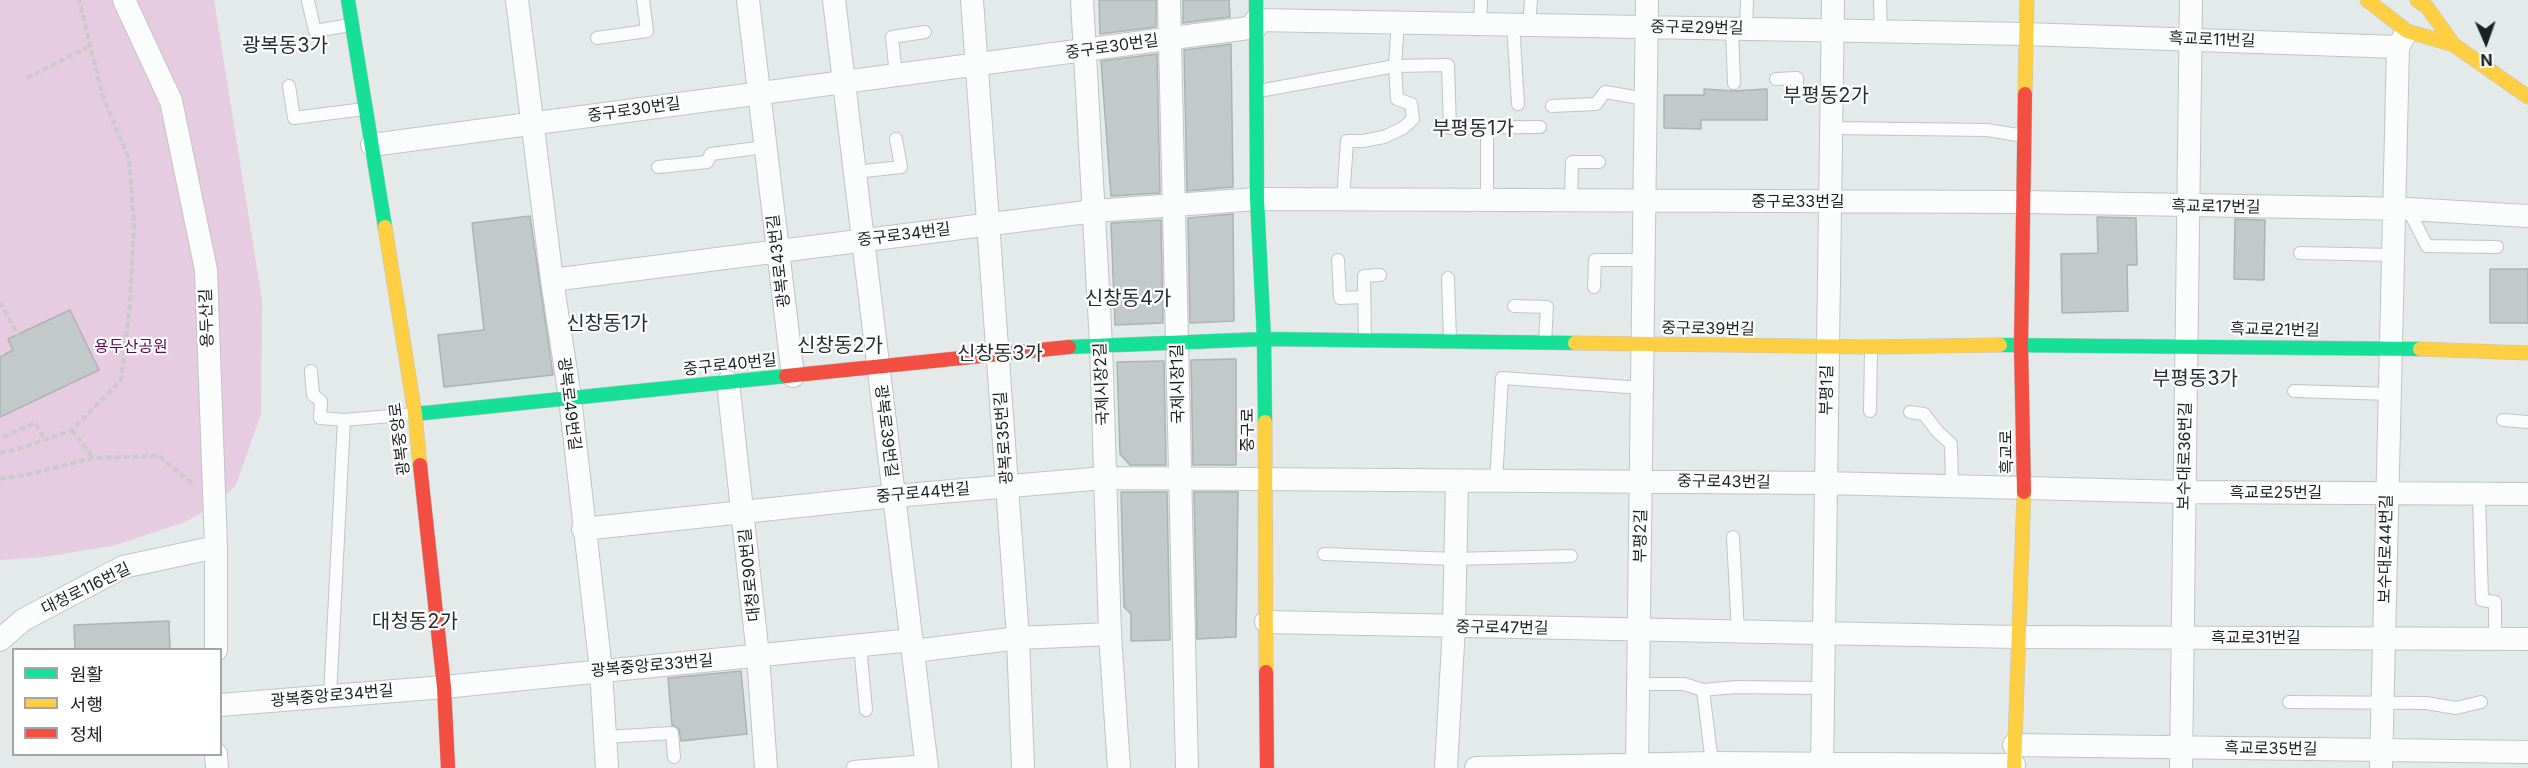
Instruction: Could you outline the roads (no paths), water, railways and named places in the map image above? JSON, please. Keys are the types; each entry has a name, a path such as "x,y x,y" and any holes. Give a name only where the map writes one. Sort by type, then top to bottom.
{"street":[{"name":"용두산길","path":"124,0 171,101 206,270 216,547 216,648"},
{"name":"광복중앙로","path":"348,0 415,414 444,687 448,768"},
{"name":"광복로49번길","path":"516,0 552,280 570,398 583,529 601,670 607,768"},
{"name":"광복로43번길","path":"748,0 793,376"},
{"name":"광복로39번길","path":"834,0 927,764"},
{"name":"광복로35번길","path":"972,0 1018,638 1023,768"},
{"name":"국제시장2길","path":"1082,0 1101,344 1110,634 1119,768"},
{"name":"국제시장1길","path":"1169,0 1187,768"},
{"name":"부평2길","path":"1637,766 1647,0"},
{"name":"부평1길","path":"1822,766 1833,0"},
{"name":"흑교로","path":"2014,759 2024,488 2021,345 2027,0"},
{"name":"보수대로36번길","path":"2181,758 2191,0"},
{"path":"2367,0 2403,39 2454,45"},
{"path":"2417,0 2427,7 2454,45 2528,98"},
{"name":"중구로30번길","path":"372,145 1170,39 1256,16"},
{"name":"중구로29번길","path":"1256,16 1521,25 2026,34"},
{"name":"중구로","path":"1256,16 1257,199 1264,339 1267,768"},
{"name":"흑교로11번길","path":"2026,34 2190,39 2403,39"},
{"name":"보수대로44번길","path":"2381,759 2393,255 2401,209 2403,39"},
{"name":"중구로34번길","path":"552,280 1094,211 1257,199"},
{"name":"중구로33번길","path":"1257,199 2024,202"},
{"name":"흑교로17번길","path":"2024,202 2401,209 2528,216"},
{"name":"중구로40번길","path":"415,414 1101,344 1264,339"},
{"name":"중구로39번길","path":"1264,339 1828,347 2021,345"},
{"name":"흑교로21번길","path":"2021,345 2391,348 2528,352"},
{"name":"대청로90번길","path":"728,382 744,512 766,768"},
{"name":"중구로44번길","path":"583,529 894,496 1104,478 1265,477"},
{"name":"중구로43번길","path":"1265,477 1457,482 1826,483 2024,488"},
{"path":"1446,768 1454,626 1457,482"},
{"name":"흑교로25번길","path":"2024,488 2184,492 2528,494"},
{"name":"대청로116번길","path":"0,640 23,620 123,567 216,547"},
{"name":"중구로47번길","path":"1266,622 2017,638"},
{"name":"광복중앙로33번길","path":"444,687 860,645 913,646 1110,634"},
{"name":"흑교로31번길","path":"2017,638 2528,639"},
{"name":"광복중앙로34번길","path":"222,705 444,687"},
{"name":"흑교로35번길","path":"1476,768 1713,763 1822,766 2014,759 2381,759 2528,752"}],"lane":[{"path":"597,38 647,31 643,0"},
{"path":"1480,24 1481,0"},
{"path":"1518,104 1521,25 1531,0"},
{"path":"1734,83 1739,29 1747,0"},
{"path":"1880,0 1881,31"},
{"path":"308,1 315,31 351,24"},
{"path":"1343,200 1347,141 1384,137 1403,128 1413,119 1411,104 1397,99 1395,66 1398,22"},
{"path":"896,75 891,38 924,32"},
{"path":"1256,91 1395,66 1448,65 1450,128 1540,127"},
{"path":"1776,79 1797,78 1797,91 1831,92"},
{"path":"289,86 294,118 365,109"},
{"path":"1552,105 1596,104 1605,92 1646,99"},
{"path":"1487,128 1487,199"},
{"path":"1831,128 1987,130 2025,136"},
{"path":"855,172 901,167 896,139"},
{"path":"658,167 706,162 711,154 765,147"},
{"path":"1571,201 1572,162 1599,162"},
{"path":"2401,209 2427,246 2497,247"},
{"path":"2300,253 2393,255"},
{"path":"1338,260 1340,298 1364,297"},
{"path":"1594,287 1595,260 1644,260"},
{"path":"1365,340 1364,276 1380,275"},
{"path":"1448,278 1450,341"},
{"path":"1514,306 1547,307 1545,343"},
{"path":"1870,411 1871,347"},
{"path":"312,371 314,395 321,401 320,418 344,420 415,414"},
{"path":"1496,482 1502,378 1642,388"},
{"path":"2294,391 2390,394"},
{"path":"1910,412 1924,414 1937,431 1952,444 1952,487"},
{"path":"330,696 344,420"},
{"path":"2502,420 2528,422"},
{"path":"2479,494 2482,600 2495,602 2495,639"},
{"path":"1733,537 1738,633"},
{"path":"1324,554 1454,559 1571,556"},
{"path":"860,645 866,710"},
{"path":"1638,684 1684,684 1703,690 1736,687 1822,688"},
{"path":"1703,690 1713,763"},
{"path":"2289,702 2426,703 2456,708 2481,702"},
{"path":"605,737 672,734 674,757"},
{"name":"광복로39번길","path":"853,767 927,764"}],"district":[{"name":"광복동3가","path":"285,46"},
{"name":"부평동2가","path":"1826,96"},
{"name":"부평동1가","path":"1473,129"},
{"name":"신창동4가","path":"1128,299"},
{"name":"신창동1가","path":"607,324"},
{"name":"신창동2가","path":"840,346"},
{"name":"신창동3가","path":"1000,354"},
{"name":"부평동3가","path":"2195,379"},
{"name":"대청동2가","path":"415,622"}],"park label":[{"name":"용두산공원","path":"131,347"}]}
